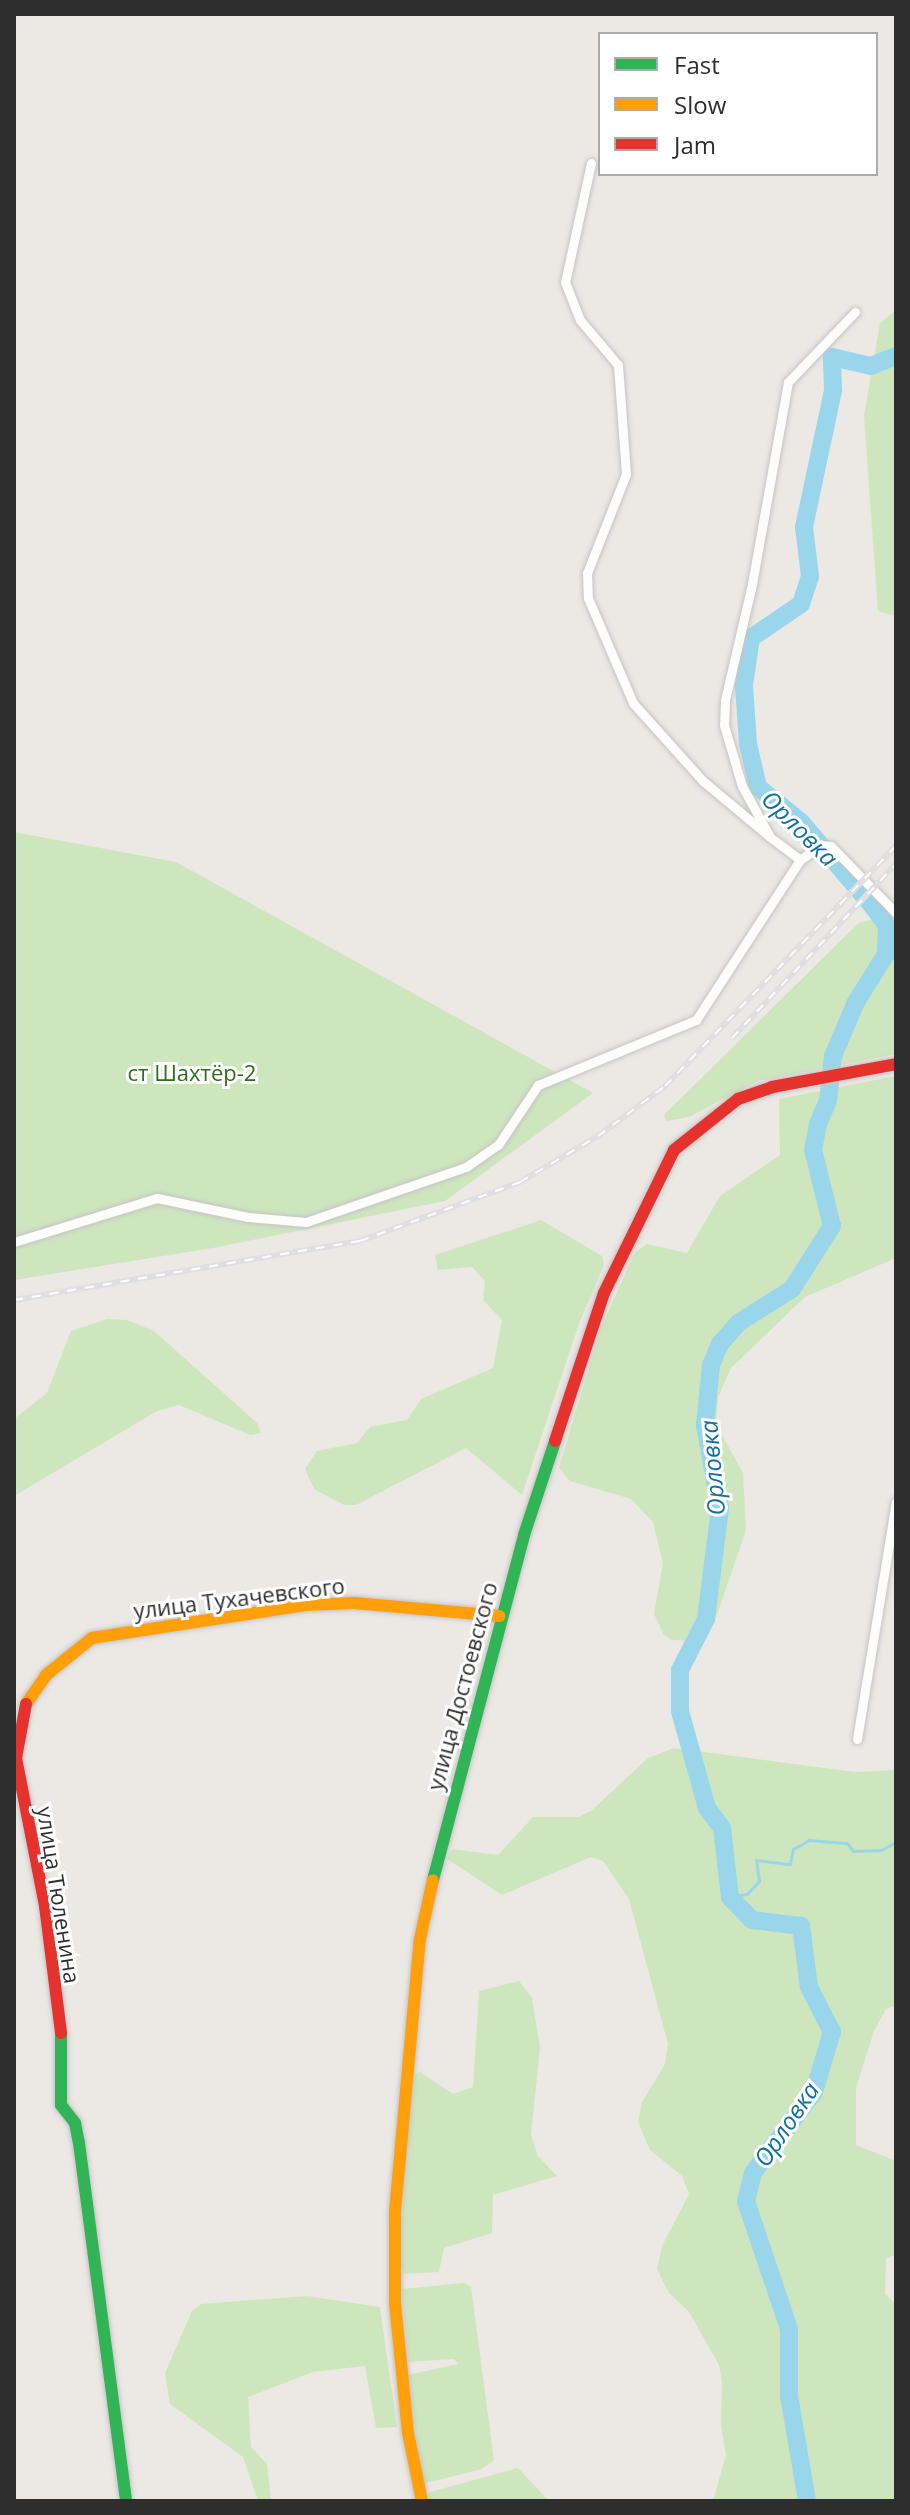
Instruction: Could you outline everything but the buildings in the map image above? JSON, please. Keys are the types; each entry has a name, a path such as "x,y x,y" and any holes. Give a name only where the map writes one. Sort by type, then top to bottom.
{"main road":[{"name":"улица Достоевского","path":"422,2501 408,2433 395,2303 398,2149 420,1939 499,1616 604,1293 674,1150 738,1099 772,1087 839,1078 896,1064"},
{"name":"улица Тухачевского","path":"46,1675 92,1638 291,1607 354,1603 499,1616"},
{"name":"улица Тюленина","path":"46,1675 24,1706 16,1758 45,1906 63,2053 61,2105 75,2123 126,2501"}],"street":[{"path":"591,163 565,282 580,320 618,365 626,474 587,573 588,598 633,703 703,781 800,860"},
{"path":"770,837 742,786 724,725 725,700 752,584 788,382 855,312"},
{"path":"14,1242 157,1198 248,1217 306,1222 466,1167 498,1145 538,1085 696,1020 800,860 818,847 831,846 896,913"},
{"path":"857,1739 896,1502"}],"green space":[{"path":"896,310 896,616 878,611 864,416 880,323"},
{"name":"ст Шахтёр-2","path":"14,832 176,862 593,1093 445,1201 213,1248 14,1280"},
{"path":"877,918 896,932 896,1054 758,1081 689,1117 666,1121 664,1115 859,923"},
{"path":"896,1076 896,1258 805,1297 731,1368 718,1397 716,1424 743,1473 746,1530 717,1615 701,1641 672,1640 664,1635 654,1614 663,1563 653,1522 631,1499 570,1481 559,1468 600,1331 635,1252 647,1244 687,1253 720,1196 780,1155 779,1099"},
{"path":"541,1220 602,1256 604,1265 579,1324 522,1495 466,1448 356,1505 344,1505 314,1489 305,1469 317,1451 357,1443 370,1427 407,1420 421,1399 493,1368 502,1320 483,1300 485,1281 472,1267 438,1270 435,1255"},
{"path":"107,1319 127,1320 154,1331 257,1423 261,1433 250,1435 179,1405 157,1411 14,1496 14,1419 47,1393 71,1331"},
{"path":"674,1748 855,1772 896,1770 896,2005 886,2009 874,2031 856,2088 856,2145 896,2161 896,2254 886,2259 885,2294 896,2304 896,2501 713,2501 726,2455 721,2426 722,2382 719,2365 689,2312 669,2293 657,2269 662,2246 689,2194 682,2176 650,2150 638,2122 642,2102 665,2064 668,2044 629,1899 603,1861 591,1857 502,1895 447,1859 452,1849 498,1855 533,1817 578,1817 591,1811 648,1758"},
{"path":"519,1981 532,1998 540,2047 531,2135 538,2156 557,2176 493,2195 492,2233 444,2248 439,2272 404,2274 400,2265 409,2079 420,2072 453,2094 473,2087 479,1991"},
{"path":"464,2283 471,2287 494,2460 482,2469 426,2483 420,2477 407,2375 458,2364 454,2359 408,2362 402,2289"},
{"path":"307,2296 380,2307 397,2427 376,2428 365,2366 313,2372 248,2397 251,2447 267,2464 271,2501 258,2501 243,2457 170,2404 165,2373 192,2311 201,2304"},
{"path":"518,2468 549,2501 427,2501 430,2492"}],"waterway":[{"name":"Орловка","path":"807,2501 789,2396 789,2329 746,2201 753,2173 814,2092 832,2032 809,1987 801,1926 752,1920 730,1897 722,1828 707,1808 680,1711 680,1670 706,1619 720,1508 705,1425 711,1365 720,1344 738,1323 792,1289 832,1226 813,1150 818,1124 828,1101 833,1056 856,1002 886,954 887,926 874,908 801,822 758,787 748,744 744,685 751,638 801,604 810,576 804,527 833,390 832,357 871,366 896,356"},
{"path":"730,1897 747,1894 759,1881 756,1860 790,1864 793,1849 809,1840 847,1843 853,1851 881,1850 896,1842"}],"railway":[{"path":"14,1300 360,1241 520,1182 598,1136 665,1086 896,846"},
{"path":"732,1038 896,864"}],"traffic: fast":[{"path":"433,1880 524,1535 555,1441"},
{"path":"61,2033 61,2105 75,2123 79,2143 126,2501"}],"traffic: slow":[{"path":"26,1704 46,1675 92,1638 305,1605 354,1603 499,1616"},
{"path":"422,2501 408,2433 395,2303 395,2212 420,1939 433,1880"}],"traffic: jam":[{"path":"555,1441 604,1293 674,1150 738,1099 772,1087 896,1064"},
{"path":"26,1704 16,1758 45,1906 61,2033"}]}
